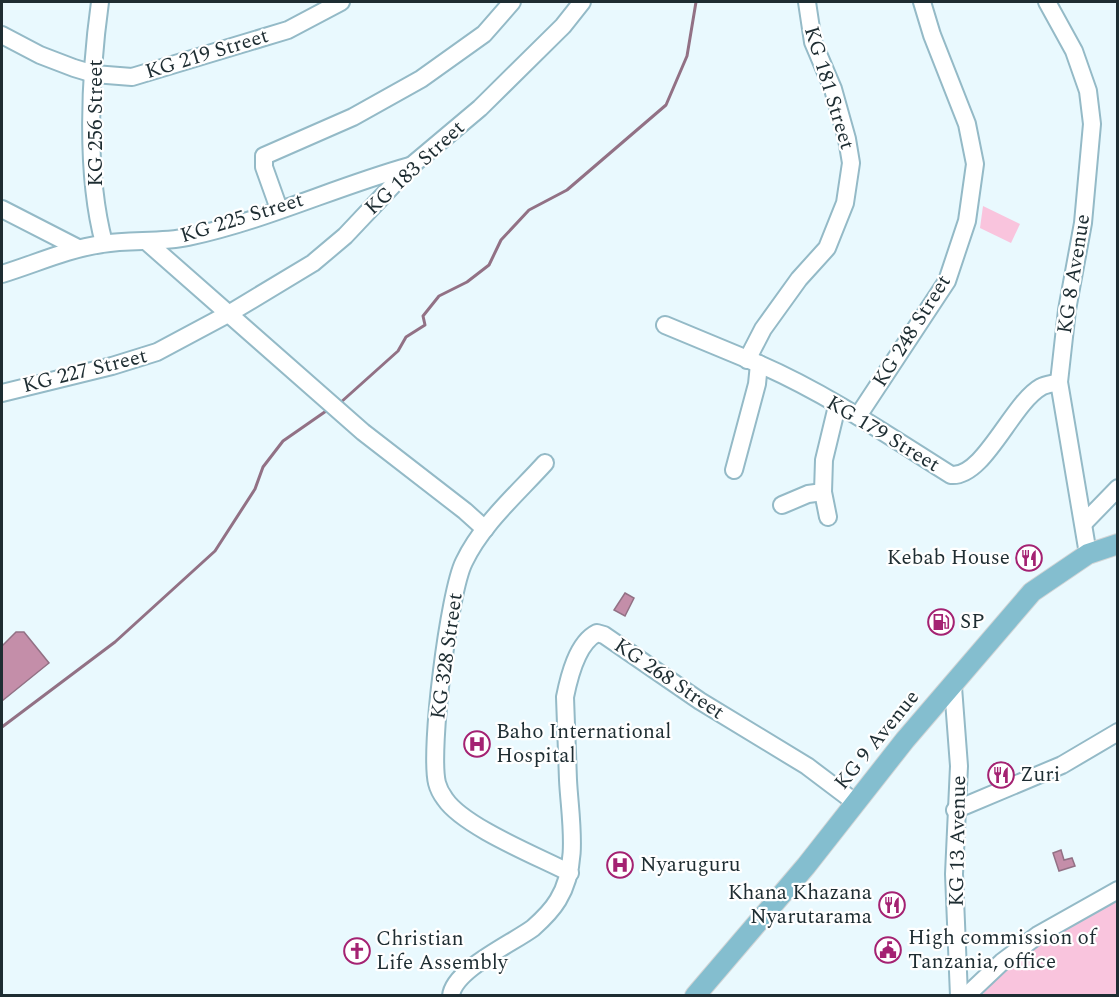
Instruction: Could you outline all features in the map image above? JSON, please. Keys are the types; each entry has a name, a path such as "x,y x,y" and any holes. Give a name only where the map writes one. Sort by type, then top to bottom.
{"main road":[{"name":"KG 9 Avenue","path":"695,996 806,866 905,740 953,687 1032,592 1088,554 1118,544"}],"street":[{"name":"KG 256 Street","path":"100,2 94,74 92,178 104,243"},
{"name":"KG 219 Street","path":"2,35 40,55 94,74 132,77 288,30 341,2"},
{"path":"279,209 264,167 264,156 353,117 421,79 484,34 512,2"},
{"name":"KG 183 Street","path":"230,313 282,283 345,236 411,166 480,108 563,26 582,2"},
{"name":"KG 181 Street","path":"734,470 757,384 753,362 763,329 799,279 827,248 845,203 851,163 847,139 833,89 813,42 806,2"},
{"name":"KG 248 Street","path":"858,416 947,281 967,220 975,164 967,124 932,36 922,2"},
{"name":"KG 8 Avenue","path":"1047,2 1074,51 1088,92 1092,124 1083,223 1066,310 1059,382 1088,554"},
{"name":"KG 225 Street","path":"2,274 78,248 104,243 187,238 279,209 356,181 411,166"},
{"path":"2,209 78,248"},
{"path":"147,242 363,432 485,529"},
{"name":"KG 227 Street","path":"2,393 112,366 157,352 230,313"},
{"name":"KG 179 Street","path":"665,325 753,362 858,416 951,475 960,476 977,462 1030,395 1042,386 1059,382"},
{"path":"828,517 824,492 824,460 837,406"},
{"name":"KG 328 Street","path":"544,463 485,529 463,563 454,592 436,743 437,783 444,798 464,818 570,873"},
{"path":"1084,523 1118,488"},
{"path":"782,505 808,494 824,492"},
{"name":"KG 268 Street","path":"451,996 452,989 462,976 534,927 546,915 558,900 570,873 573,834 565,698 568,682 584,646 590,637 597,633 604,635 700,701 807,766 856,803"},
{"name":"KG 13 Avenue","path":"953,687 959,766 955,810 954,874 959,996"},
{"path":"955,810 1062,765 1118,732"},
{"path":"966,996 1002,962 1038,935 1118,891"}],"shaded area":[{"path":"983,206 1020,224 1011,243 980,228"},
{"path":"625,593 634,598 625,616 614,610"},
{"path":"16,632 24,632 49,663 2,701 2,646"},
{"path":"1061,850 1064,860 1072,858 1075,866 1059,871 1053,853"},
{"path":"1117,901 1117,995 983,996 985,983 1023,952"}],"waterway":[{"path":"340,403 398,351 406,337 425,325 423,316 439,296 467,282 489,265 501,240 529,210 567,190 666,105 687,56 696,2"},
{"path":"2,727 115,642 215,551 255,489 263,467 283,441 329,409"}],"place":[{"name":"Kebab House","path":"1029,558"},
{"name":"SP","path":"941,622"},
{"name":"Baho International Hospital","path":"477,744"},
{"name":"Zuri","path":"1001,775"},
{"name":"Nyaruguru","path":"620,865"},
{"name":"Khana Khazana Nyarutarama","path":"892,905"},
{"name":"High commission of Tanzania, office","path":"888,950"},
{"name":"Christian Life Assembly","path":"357,951"}]}
